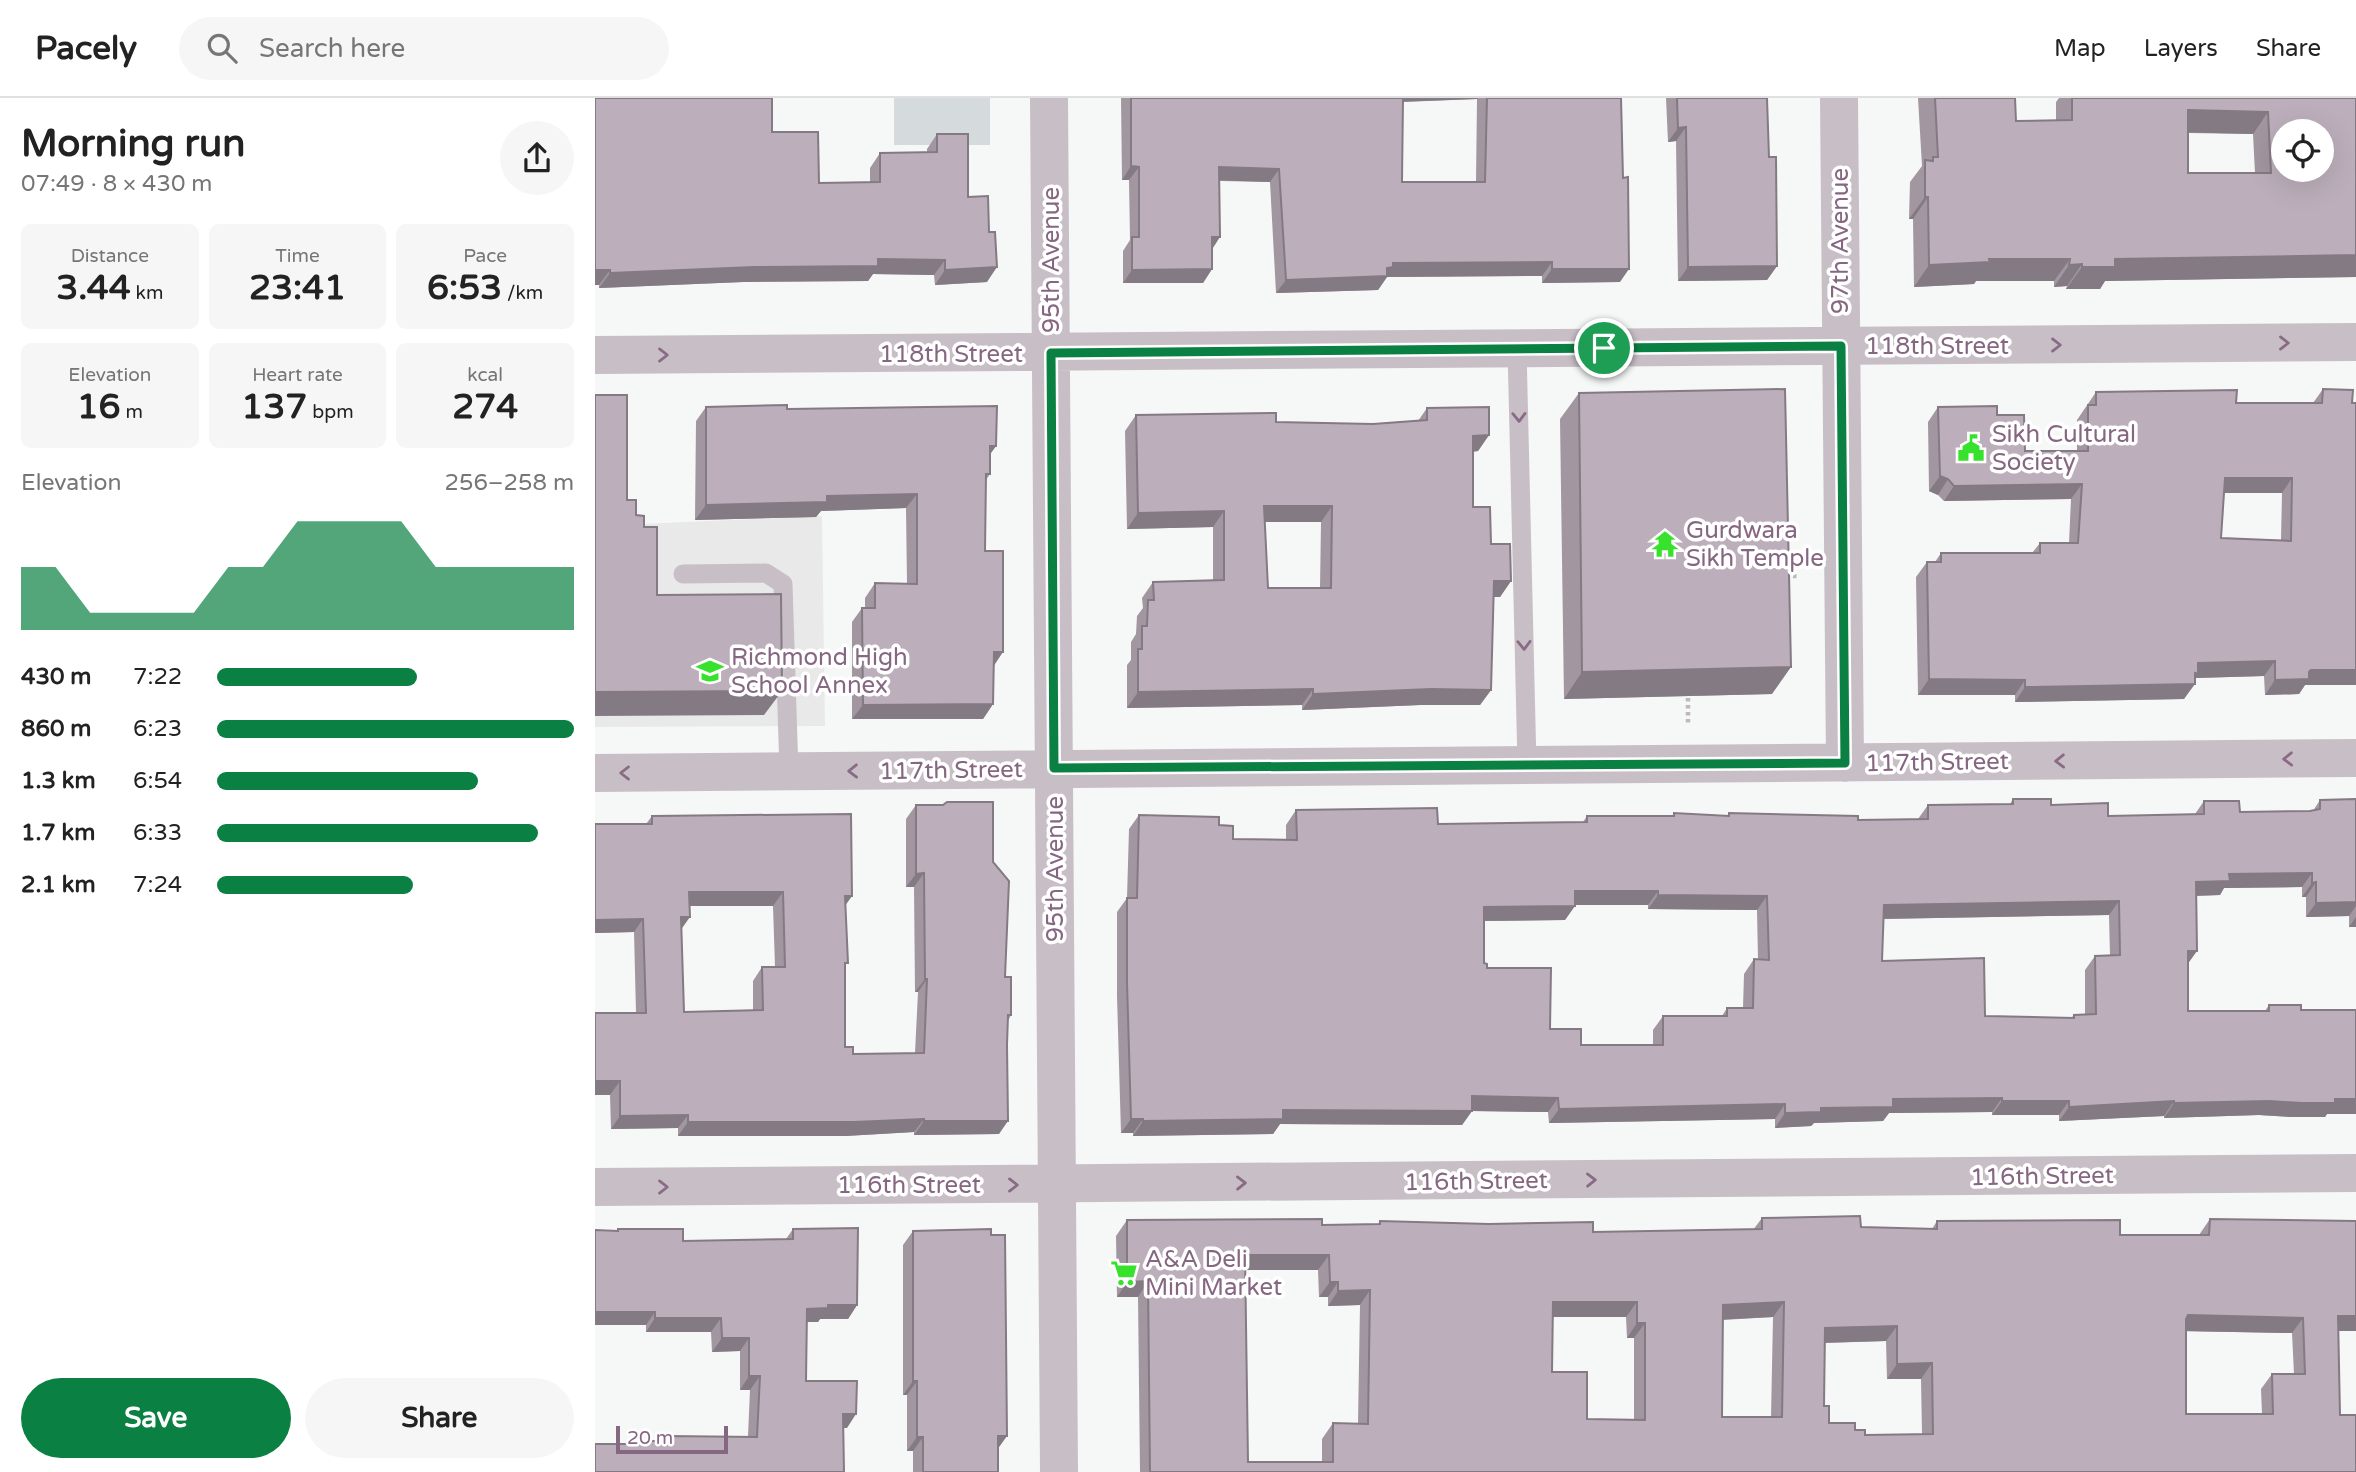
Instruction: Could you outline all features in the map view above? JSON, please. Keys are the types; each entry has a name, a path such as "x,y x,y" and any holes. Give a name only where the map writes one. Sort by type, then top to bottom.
{"street":[{"name":"95th Avenue","path":"1049,98 1059,1472"},
{"name":"97th Avenue","path":"1839,98 1845,763"},
{"name":"118th Street","path":"595,355 2356,342"},
{"name":"117th Street","path":"595,773 2356,758"},
{"name":"116th Street","path":"595,1187 2356,1173"}],"lane":[{"path":"1517,349 1527,765"},
{"path":"683,574 766,573 783,584 789,772"}],"path":[{"path":"1786,576 1798,576"},
{"path":"1688,698 1688,729"}],"shaded area":[{"path":"894,98 990,98 990,145 894,145"},
{"name":"Richmond High School Annex","path":"822,516 825,726 595,727 595,616 619,525"}],"building":[{"path":"595,98 772,98 772,132 818,132 819,183 880,182 880,153 937,152 937,134 968,134 968,197 988,196 989,232 995,232 997,267 945,270 945,260 878,259 878,266 754,267 610,273 610,270 595,270"},
{"path":"1131,98 1403,98 1402,182 1485,182 1487,98 1621,98 1623,178 1628,177 1629,269 1552,269 1552,262 1393,263 1393,267 1387,268 1387,276 1286,280 1279,169 1219,167 1220,237 1212,237 1212,269 1132,270 1132,237 1139,237 1139,167 1131,166"},
{"path":"1677,98 1767,98 1769,157 1776,157 1777,266 1688,267 1686,127 1678,128"},
{"path":"1935,98 2015,98 2016,121 2072,120 2072,98 2356,98 2356,255 2115,259 2115,267 2069,265 2070,259 1989,259 1990,262 1929,265 1925,160 1933,161 1933,157 1938,157","holes":["2188,110 2268,112 2271,173 2188,173"]},
{"name":"Gurdwara Sikh Temple","path":"1785,389 1791,667 1582,672 1579,393"},
{"path":"2323,389 2353,390 2352,403 2356,403 2356,670 2311,670 2309,679 2275,680 2275,661 2198,663 2195,684 2025,687 2025,680 1929,679 1927,562 1941,562 1941,553 2040,553 2040,543 2078,543 2082,484 1954,486 1948,479 1940,476 1938,407 1997,406 1997,415 2024,415 2025,451 2088,451 2088,405 2096,405 2096,392 2237,390 2236,403 2322,403","holes":["2225,478 2292,478 2291,541 2221,538"]},
{"path":"595,395 627,395 627,500 636,500 636,515 644,516 644,527 657,527 657,595 781,594 782,691 595,692"},
{"path":"787,405 787,409 997,406 996,446 990,446 990,474 986,474 985,551 1003,551 1003,652 994,652 993,704 863,705 862,608 875,608 875,583 917,584 917,494 827,496 827,502 706,505 706,407"},
{"path":"1489,407 1489,435 1473,436 1473,507 1490,507 1491,544 1510,544 1511,581 1494,581 1491,690 1431,689 1313,694 1313,689 1138,692 1138,649 1142,649 1142,626 1147,626 1148,600 1154,600 1153,582 1224,580 1224,511 1138,513 1136,415 1276,413 1276,422 1373,424 1427,420 1427,408","holes":["1264,506 1332,506 1331,588 1268,588"]},
{"path":"2013,799 2051,799 2051,805 2108,803 2108,816 2204,814 2204,801 2239,801 2240,812 2310,811 2320,809 2320,800 2356,799 2356,902 2316,903 2316,882 2312,883 2312,873 2229,874 2230,881 2196,882 2197,951 2188,951 2188,1011 2269,1011 2269,1005 2301,1005 2301,1010 2356,1010 2356,1099 2335,1099 2335,1103 2174,1101 2069,1107 2069,1101 2002,1101 2002,1098 1893,1099 1893,1107 1821,1108 1821,1112 1785,1113 1785,1104 1559,1109 1558,1098 1472,1096 1472,1111 1283,1110 1283,1119 1131,1119 1127,898 1137,898 1139,815 1219,817 1219,825 1233,826 1233,839 1297,840 1296,810 1437,808 1438,824 1587,822 1587,816 1674,816 1674,813 1729,816 1729,813 1858,816 1858,820 1928,819 1928,805 2013,804","holes":["1575,891 1658,891 1658,895 1767,896 1769,960 1754,959 1753,1008 1727,1008 1727,1016 1663,1016 1663,1045 1581,1045 1581,1029 1550,1029 1551,968 1487,968 1484,963 1484,907 1575,906","2119,901 2120,955 2095,956 2096,1014 2074,1015 2074,1018 1985,1016 1984,958 1882,961 1884,905"]},
{"path":"947,802 993,802 993,862 1009,881 1005,977 1011,977 1011,1015 1008,1015 1007,1045 1008,1121 924,1119 854,1122 688,1122 688,1115 620,1116 620,1081 595,1081 595,1013 646,1013 643,919 595,920 595,824 652,824 652,816 851,814 852,896 845,896 848,963 845,963 845,1047 853,1047 853,1054 924,1053 927,979 924,873 916,874 916,805 943,805","holes":["689,892 783,892 785,967 762,967 763,1010 684,1012 681,917 690,917"]},
{"path":"1860,1216 1861,1227 1937,1229 1937,1221 2120,1220 2120,1235 2209,1235 2210,1219 2356,1221 2356,1316 2338,1316 2340,1415 2356,1415 2356,1472 1150,1472 1148,1281 1127,1282 1127,1220 1322,1219 1322,1225 1380,1224 1380,1221 1489,1224 1593,1222 1593,1232 1762,1229 1762,1218","holes":["1245,1255 1329,1255 1330,1282 1338,1282 1338,1291 1370,1290 1368,1424 1333,1423 1333,1462 1248,1462","1553,1302 1637,1302 1637,1323 1645,1323 1645,1420 1587,1419 1587,1372 1552,1372","1784,1302 1782,1417 1722,1417 1723,1305","2188,1315 2303,1318 2305,1374 2272,1374 2273,1414 2186,1414","1897,1326 1897,1364 1932,1363 1933,1434 1865,1435 1865,1430 1855,1430 1855,1423 1829,1423 1829,1406 1824,1406 1825,1328"]},
{"path":"858,1228 857,1305 828,1305 828,1308 807,1309 806,1381 857,1381 856,1414 843,1414 844,1472 595,1472 595,1444 668,1441 668,1436 757,1437 760,1376 749,1376 749,1338 722,1338 721,1318 655,1318 655,1312 595,1312 595,1230 683,1229 683,1241 793,1239 793,1229"},
{"path":"991,1229 991,1235 1005,1235 1007,1436 998,1436 998,1472 923,1472 923,1437 917,1437 917,1381 913,1381 913,1231"}],"place":[{"name":"Sikh Cultural Society","path":"1971,448"},
{"name":"Gurdwara Sikh Temple","path":"1665,544"},
{"name":"Richmond High School Annex","path":"710,671"},
{"name":"A&A Deli Mini Market","path":"1124,1273"}],"route":[{"path":"1841,346 1845,763 1054,768 1051,353 1604,348 1841,346"}]}
